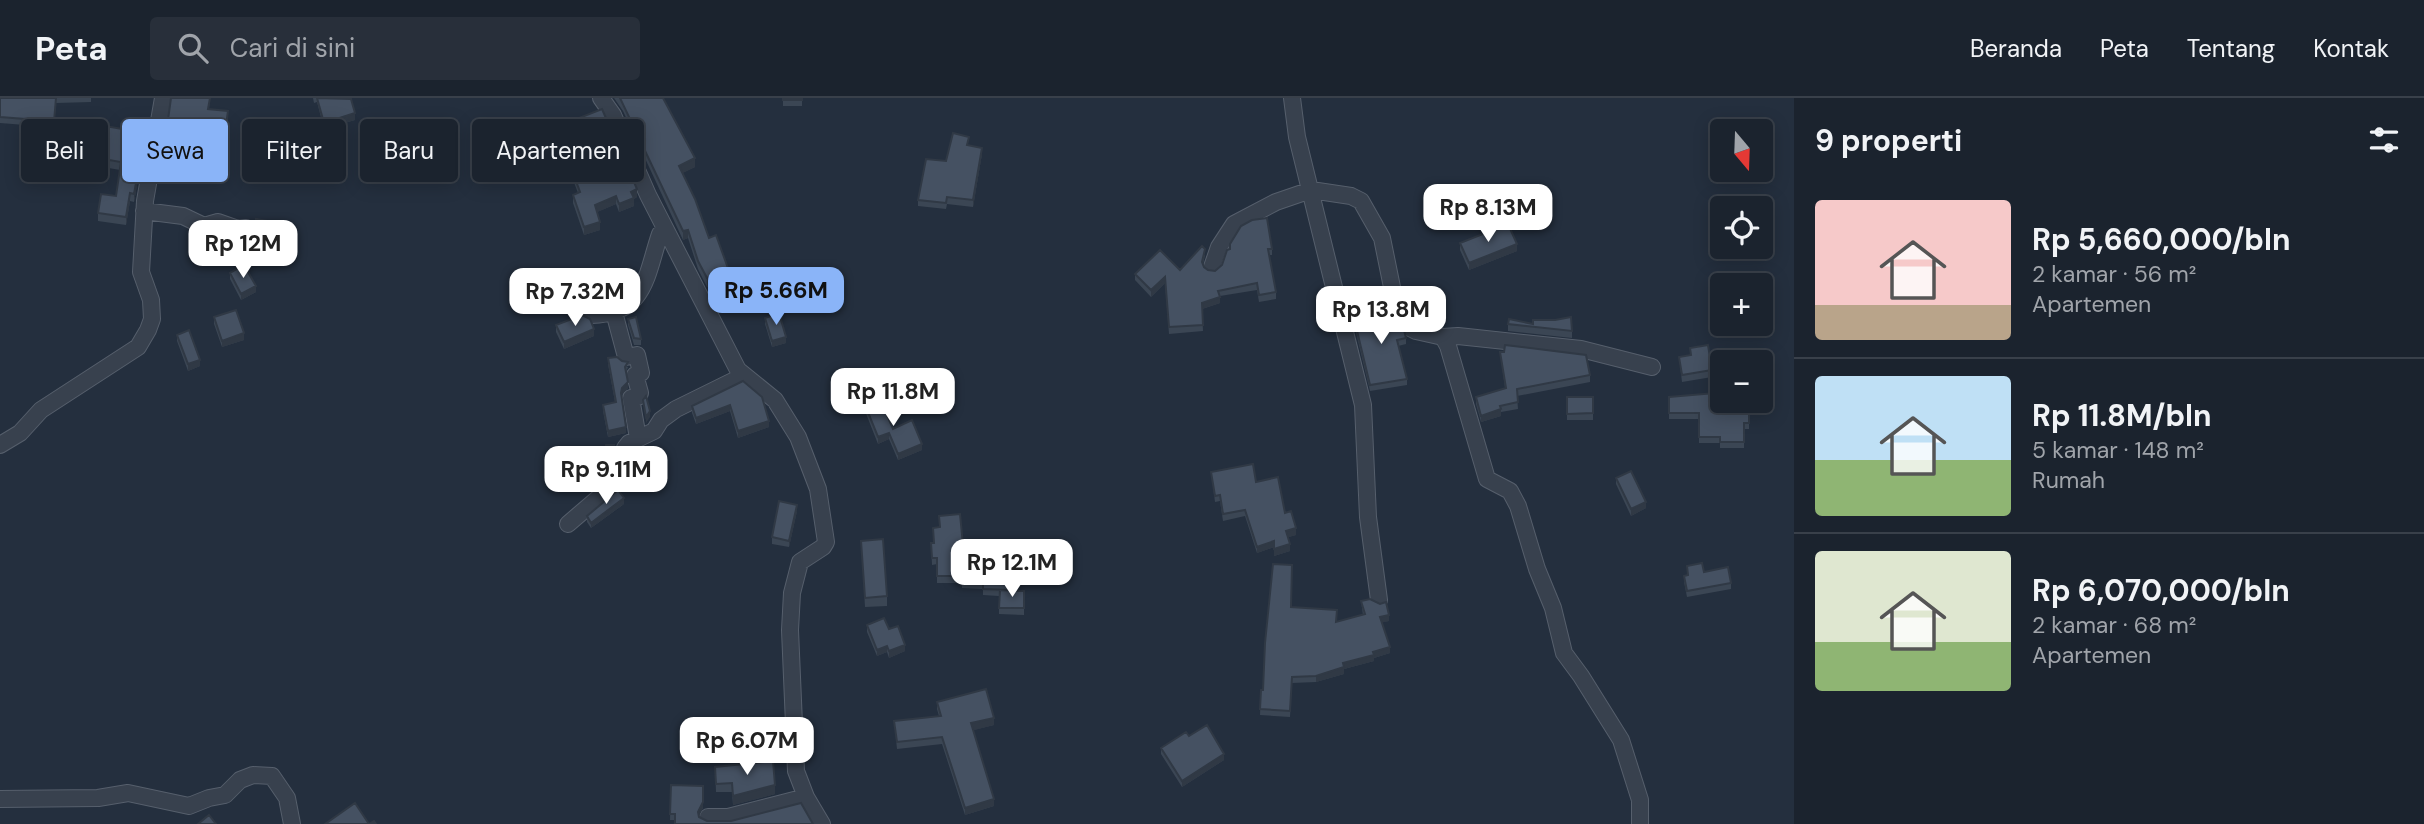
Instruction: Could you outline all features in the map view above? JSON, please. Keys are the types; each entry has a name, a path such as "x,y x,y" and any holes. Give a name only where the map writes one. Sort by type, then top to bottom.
{"street":[{"path":"0,445 20,433 41,410 138,347 152,319 150,300 141,272 144,211 163,98"},
{"path":"601,98 613,116 648,195 738,370 775,400 798,438 818,488 826,542 823,547 800,562 792,593 790,630 796,771 806,797 822,824"},
{"path":"1292,98 1297,137 1363,405 1368,517 1379,600"},
{"path":"1212,267 1219,247 1234,224 1276,202 1311,190 1351,196 1362,201 1386,251 1395,302 1402,321 1408,327 1443,337 1458,336 1581,349 1652,367"},
{"path":"144,211 183,216 204,226 218,222 238,229 246,228"},
{"path":"591,315 614,312 626,306 645,286 660,234 666,230"},
{"path":"614,312 626,357 636,355 641,373 635,375 640,393 638,397 631,398 638,438"},
{"path":"1443,337 1448,346 1487,479 1510,491 1518,506 1537,569 1553,608 1564,653 1621,740 1640,800 1640,824"},
{"path":"568,524 624,476 625,448 654,431 661,419 676,409 743,376"},
{"path":"0,799 98,798 128,793 189,806 209,797 225,794 240,780 253,775 272,776 287,798 292,824"},
{"path":"708,817 728,817 806,797"}],"building":[{"path":"0,98 56,98 54,119 0,117"},
{"path":"171,98 210,98 208,109 228,111 227,119 168,119"},
{"path":"317,98 351,99 355,113 336,119 323,119"},
{"path":"620,98 663,98 695,158 679,166 709,238 716,235 729,271 707,278 698,261 688,230 683,231 644,149 644,119 630,119"},
{"path":"802,98 802,100 783,100"},
{"path":"602,109 606,119 576,119"},
{"path":"108,127 122,129 122,182 136,182 134,194 130,193 126,217 98,213 101,194 116,196 121,162 108,160"},
{"path":"953,133 969,137 967,145 982,148 973,200 947,197 946,203 918,200 926,159 946,161"},
{"path":"576,182 634,182 637,189 631,192 634,198 619,204 616,196 595,205 600,222 584,227 573,195 580,192"},
{"path":"1267,218 1272,249 1268,249 1276,292 1259,295 1257,283 1218,291 1220,297 1202,303 1203,325 1169,327 1165,277 1151,290 1135,274 1160,250 1180,270 1202,246 1205,249 1202,262 1204,267 1215,271 1222,265 1241,226 1252,220"},
{"path":"256,219 274,222 272,234 266,233 263,253 235,249 238,254 204,246 207,230 218,227 235,233 247,233 255,227"},
{"path":"1508,224 1517,244 1469,263 1460,243"},
{"path":"244,265 256,286 241,294 230,273"},
{"path":"1388,308 1394,322 1404,330 1406,338 1397,340 1407,379 1370,385 1353,314"},
{"path":"236,310 244,333 222,341 214,317"},
{"path":"779,313 786,337 772,341 765,318"},
{"path":"582,315 590,319 594,329 564,342 556,325"},
{"path":"636,317 641,339 634,338 628,319"},
{"path":"1571,317 1572,331 1508,324 1509,319 1533,324 1533,320"},
{"path":"189,330 200,360 188,364 177,335"},
{"path":"1505,345 1586,355 1590,375 1517,389 1518,402 1500,406 1501,409 1481,416 1476,397 1506,388 1500,352 1504,352"},
{"path":"1708,345 1710,370 1682,375 1679,357 1691,355 1690,348"},
{"path":"617,357 628,362 625,367 628,382 621,393 626,427 608,431 603,405 616,402 608,358"},
{"path":"743,381 762,397 769,421 738,431 730,405 696,418 692,406"},
{"path":"1710,393 1710,413 1749,413 1749,423 1744,423 1744,442 1720,442 1720,437 1699,437 1699,413 1669,413 1669,397"},
{"path":"646,396 650,411 646,417 643,400"},
{"path":"1567,397 1593,397 1593,413 1567,414"},
{"path":"880,399 893,429 912,420 922,444 898,454 889,433 878,437 865,405"},
{"path":"606,445 614,445 614,465 609,469 604,469"},
{"path":"1253,464 1256,482 1278,477 1285,513 1291,511 1296,528 1286,531 1290,544 1274,549 1274,541 1257,547 1245,510 1223,514 1220,495 1215,496 1211,472"},
{"path":"1631,471 1646,502 1631,509 1616,478"},
{"path":"618,490 624,498 591,523 587,516"},
{"path":"779,501 797,505 789,541 772,537"},
{"path":"960,514 964,555 1013,556 1011,590 983,589 983,582 962,582 962,576 937,576 937,558 932,558 933,528 940,527 939,516"},
{"path":"883,539 887,596 865,598 861,541"},
{"path":"1702,563 1704,572 1728,567 1731,583 1687,591 1684,576 1688,575 1687,566"},
{"path":"1273,564 1292,565 1291,607 1337,610 1336,622 1365,614 1361,601 1370,599 1380,604 1386,602 1389,615 1380,617 1390,647 1373,652 1374,655 1343,663 1344,667 1316,676 1292,677 1290,711 1260,709"},
{"path":"1000,590 1024,591 1024,608 999,608"},
{"path":"884,618 889,629 898,626 905,645 889,651 887,646 877,650 867,625"},
{"path":"986,689 994,718 971,723 994,799 965,808 942,737 897,742 894,721 941,716 937,702"},
{"path":"1207,725 1224,754 1182,781 1161,748 1186,732 1189,736"},
{"path":"773,761 775,785 733,796 732,783 716,784 715,767"},
{"path":"671,785 703,786 703,802 698,812 699,817 707,821 731,821 801,803 813,824 675,824 675,814 670,814"},
{"path":"355,803 369,824 325,824"},
{"path":"209,815 216,824 198,824"}]}
